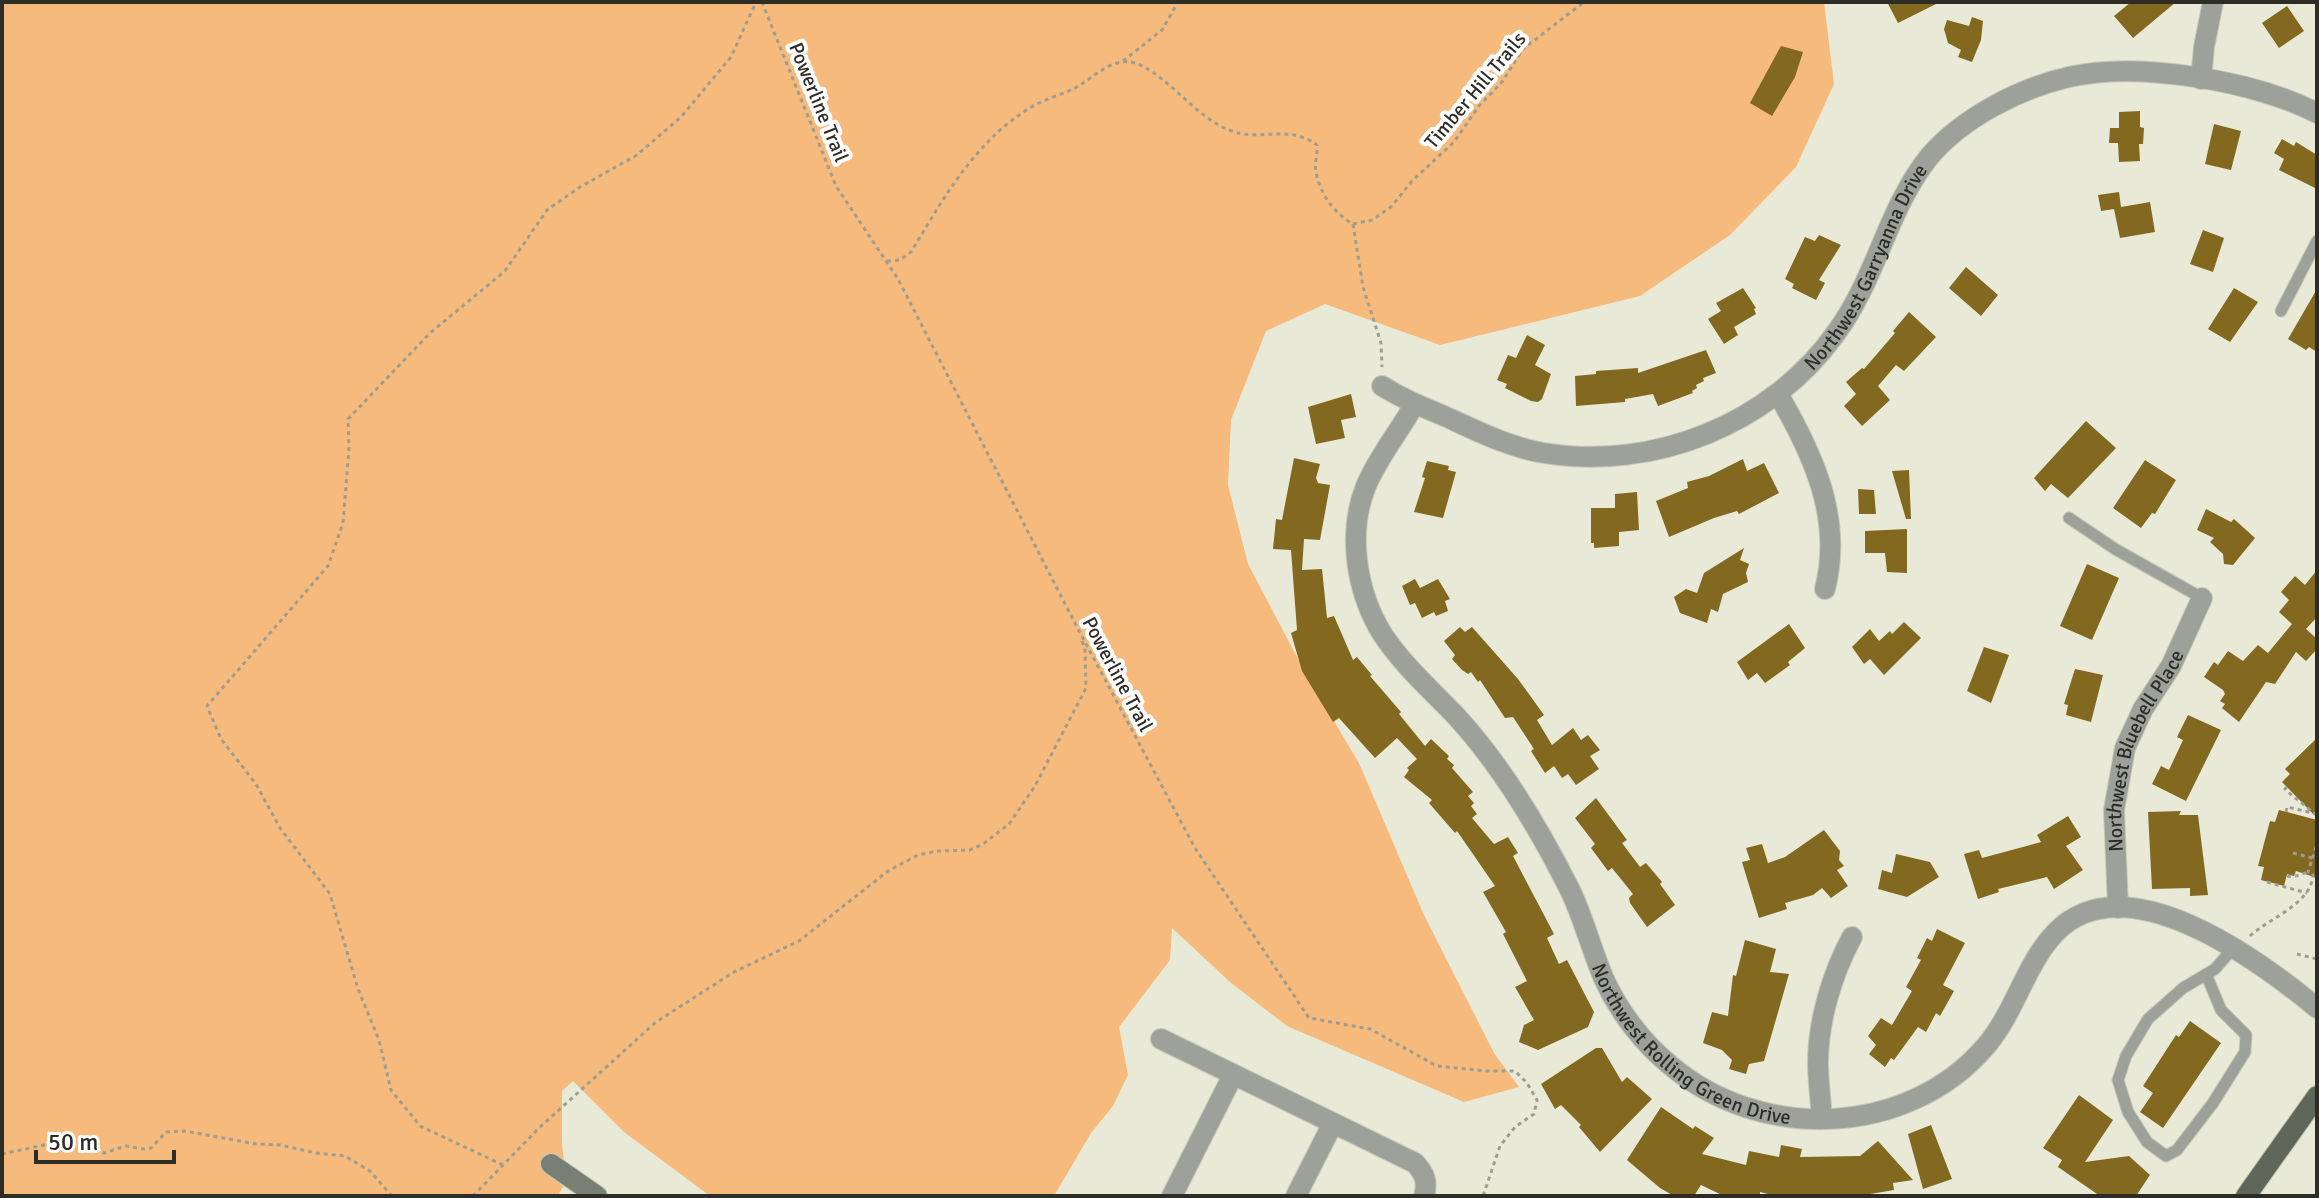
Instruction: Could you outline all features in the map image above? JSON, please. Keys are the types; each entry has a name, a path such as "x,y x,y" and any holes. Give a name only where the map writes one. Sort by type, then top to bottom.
{"main road":[{"path":"2246,1196 2317,1096"}],"street":[{"path":"2201,79 2213,2"},
{"name":"Northwest Garryanna Drive","path":"1382,386 1414,405 1479,433 1542,452 1607,457 1647,452 1689,441 1732,422 1778,394 1820,355 1862,292 1907,189 1931,156 1960,130 2018,94 2071,76 2127,72 2201,79 2279,96 2317,113"},
{"path":"1778,394 1803,437 1823,491 1831,554 1825,589"},
{"name":"Northwest Rolling Green Drive","path":"1414,405 1376,467 1358,509 1357,562 1363,592 1375,621 1403,659 1470,733 1513,791 1573,897 1604,980 1615,1000 1651,1047 1688,1080 1739,1107 1788,1118 1864,1116 1908,1102 1942,1083 1975,1058 2003,1023 2039,955 2062,927 2095,910 2145,910 2242,941 2261,963 2317,1008"},
{"name":"Northwest Bluebell Place","path":"2118,908 2114,810 2125,748 2143,709 2171,666 2202,598"},
{"path":"1822,1119 1819,1044 1827,1002 1852,937"},
{"path":"1161,1039 1415,1163 1424,1173 1427,1187 1424,1196"},
{"path":"1172,1196 1233,1075"},
{"path":"1296,1196 1333,1123"},
{"path":"551,1164 597,1196"}],"lane":[{"path":"2281,311 2317,241"},
{"path":"2069,518 2115,549 2202,598"},
{"path":"2206,974 2221,1010 2246,1035 2245,1052 2213,1103 2177,1150 2166,1156 2147,1142 2128,1112 2118,1080 2126,1056 2148,1019 2183,988 2206,974 2215,969 2242,941"}],"path":[{"path":"503,1165 420,1126 391,1090 379,1040 358,989 330,894 280,828 256,784 221,739 207,706 328,566 343,523 348,419 430,333 505,271 547,210 580,187 637,155 681,117 731,57 756,2"},
{"name":"Powerline Trail","path":"762,2 836,186 886,262 1195,848 1309,1018 1370,1029 1437,1066 1515,1071 1527,1083 1537,1100 1534,1114 1515,1127 1500,1146 1483,1196"},
{"path":"886,262 900,260 911,252 954,181 993,136 1031,107 1123,61 1162,30 1178,2"},
{"name":"Timber Hill Trails","path":"1353,224 1372,220 1391,207 1412,181 1454,142 1479,106 1502,82 1523,49 1584,2"},
{"path":"1123,61 1135,63 1153,73 1209,120 1232,132 1261,135 1291,133 1304,136 1317,145 1315,170 1324,195 1338,215 1353,224 1363,287 1381,343 1382,386"},
{"path":"473,1196 539,1128 656,1022 734,972 799,941 888,871 918,855 970,850 1009,824 1035,786 1086,688 1085,650 1078,629"},
{"path":"2287,787 2285,789 2297,802 2314,813"},
{"path":"2286,812 2287,807 2314,813"},
{"path":"2308,872 2317,844"},
{"path":"2293,853 2312,858"},
{"path":"2242,941 2307,893 2313,873 2287,876"},
{"path":"2267,882 2307,893"},
{"path":"2297,954 2317,959"},
{"path":"2,1154 67,1140 104,1153 126,1146 151,1148 166,1132 185,1131 345,1156 370,1171 390,1196"}],"shaded area":[{"path":"2,2 1824,2 1834,84 1796,167 1730,235 1640,296 1440,345 1325,304 1266,331 1231,420 1228,485 1248,564 1308,678 1359,763 1424,915 1494,1053 1519,1087 1464,1102 1287,1026 1230,982 1172,928 1170,960 1119,1027 1128,1075 1113,1106 1091,1133 1054,1196 710,1196 624,1132 573,1081 562,1091 566,1183 557,1196 2,1196"}],"building":[{"path":"1887,2 1940,2 1898,23"},
{"path":"2131,2 2176,2 2133,38 2114,16"},
{"path":"2287,6 2304,31 2279,48 2262,23"},
{"path":"1972,17 1983,21 1981,40 1972,62 1958,57 1961,50 1948,43 1944,29 1947,20 1969,26"},
{"path":"1781,46 1803,52 1795,77 1772,116 1750,103"},
{"path":"2140,111 2140,127 2144,128 2143,144 2139,144 2140,161 2119,162 2118,143 2109,143 2110,128 2119,128 2119,112"},
{"path":"2214,124 2241,131 2231,170 2205,164"},
{"path":"2282,139 2294,146 2296,142 2317,155 2317,189 2279,170 2284,159 2274,153"},
{"path":"2119,192 2121,207 2150,202 2155,232 2120,238 2114,209 2101,211 2098,195"},
{"path":"2203,230 2224,238 2213,272 2190,264"},
{"path":"1819,235 1841,245 1819,280 1825,283 1816,300 1792,288 1794,284 1785,279 1805,237 1815,241"},
{"path":"1966,267 1998,295 1981,316 1949,288"},
{"path":"1743,288 1756,308 1756,314 1734,327 1738,335 1724,344 1708,319 1721,311 1716,303"},
{"path":"2234,288 2258,302 2230,342 2208,329"},
{"path":"2317,289 2317,352 2309,347 2306,350 2288,339"},
{"path":"1909,312 1936,337 1904,371 1896,365 1878,386 1890,400 1862,426 1844,406 1856,394 1846,382 1864,369"},
{"path":"1527,335 1545,345 1535,365 1551,374 1538,402 1505,388 1507,384 1497,380 1508,355 1516,358"},
{"path":"1706,350 1716,373 1703,378 1704,381 1696,385 1693,393 1658,406 1653,394 1625,399 1625,402 1576,406 1575,376 1638,368 1638,373"},
{"path":"1351,394 1356,417 1341,420 1345,438 1316,444 1308,407"},
{"path":"2086,421 2116,448 2068,498 2051,484 2045,491 2034,478"},
{"path":"1294,458 1320,464 1316,478 1318,483 1330,485 1320,540 1304,539 1302,570 1322,569 1327,618 1334,616 1353,660 1357,657 1425,746 1431,739 1449,756 1447,759 1454,765 1452,768 1473,792 1468,796 1477,814 1472,818 1494,844 1508,837 1518,853 1513,856 1554,934 1547,938 1559,964 1567,960 1594,1012 1588,1027 1538,1050 1519,1042 1524,1025 1534,1020 1515,987 1527,981 1503,934 1506,932 1483,892 1495,886 1457,831 1455,833 1429,803 1432,800 1404,777 1409,770 1407,768 1417,759 1397,738 1375,758 1339,718 1333,722 1302,671 1291,633 1297,630 1291,550 1273,549 1276,519 1282,520"},
{"path":"1743,459 1747,471 1764,463 1779,493 1739,514 1737,511 1714,518 1669,537 1656,501 1688,488 1687,482 1709,476"},
{"path":"2145,460 2176,480 2155,514 2152,513 2141,528 2113,508"},
{"path":"1427,461 1449,466 1448,470 1456,472 1443,518 1414,512"},
{"path":"1909,470 1911,519 1906,519 1892,471"},
{"path":"1858,489 1874,490 1876,514 1859,514"},
{"path":"1637,492 1639,530 1619,532 1619,546 1594,548 1594,543 1591,543 1591,508 1615,508 1615,494"},
{"path":"2206,509 2231,522 2234,519 2255,538 2233,565 2224,564 2223,554 2210,542 2214,538 2197,530"},
{"path":"1907,529 1907,573 1887,572 1885,553 1865,553 1865,531"},
{"path":"1744,548 1740,560 1749,564 1746,573 1748,582 1723,594 1718,612 1711,609 1707,623 1680,613 1674,597 1686,589 1697,593 1704,573"},
{"path":"2087,564 2119,578 2092,640 2060,626"},
{"path":"2317,570 2317,617 2306,629 2317,639 2317,649 2306,661 2296,652 2275,684 2266,682 2239,722 2222,708 2225,704 2220,701 2225,694 2223,690 2204,677 2214,662 2218,665 2228,651 2243,661 2258,645 2268,653 2292,624 2279,612 2289,600 2281,592 2295,576 2305,585"},
{"path":"1415,579 1420,588 1438,579 1450,599 1445,601 1448,611 1436,616 1434,612 1422,618 1415,603 1410,605 1402,586"},
{"path":"1904,622 1921,638 1884,675 1870,659 1864,664 1852,647 1870,629 1879,641"},
{"path":"1789,624 1805,648 1788,662 1790,665 1765,683 1757,673 1748,680 1737,662"},
{"path":"1460,627 1465,632 1472,627 1518,679 1544,715 1537,720 1552,745 1573,728 1581,740 1588,735 1600,750 1590,756 1599,769 1576,785 1568,774 1562,778 1554,766 1545,773 1513,717 1505,718 1480,680 1478,682 1471,672 1468,674 1462,670 1452,659 1455,655 1444,641"},
{"path":"1984,647 2009,655 1991,703 1967,691"},
{"path":"2075,669 2103,675 2091,722 2066,715 2068,705 2064,704"},
{"path":"2188,715 2221,730 2186,801 2152,784 2161,766 2169,770 2183,740 2177,737"},
{"path":"2317,738 2317,818 2282,782 2290,774 2285,769"},
{"path":"1596,798 1627,840 1622,843 1640,867 1646,863 1675,905 1647,927 1630,903 1629,898 1633,894 1612,868 1608,871 1591,848 1595,844 1575,818"},
{"path":"2279,810 2317,820 2317,878 2296,871 2294,876 2287,874 2284,886 2261,880 2264,867 2258,866 2270,821 2275,822"},
{"path":"2181,811 2179,815 2198,815 2208,895 2190,896 2190,888 2152,889 2148,812"},
{"path":"2068,816 2081,837 2066,846 2083,870 2054,889 2047,877 1998,889 1999,892 1978,899 1964,854 1979,850 1982,858 2041,842 2037,835"},
{"path":"1824,830 1840,851 1839,860 1844,866 1837,870 1848,886 1831,898 1822,888 1813,895 1785,903 1787,909 1759,918 1742,862 1750,860 1746,848 1762,844 1768,863 1785,857"},
{"path":"1896,854 1930,862 1939,877 1907,897 1878,889 1882,870 1892,873"},
{"path":"1937,929 1965,943 1943,985 1954,991 1940,1016 1936,1013 1926,1032 1918,1027 1894,1060 1891,1058 1885,1067 1869,1054 1876,1045 1868,1036 1881,1018 1892,1025 1912,991 1906,987 1921,960 1917,958 1927,938 1932,941"},
{"path":"1745,940 1776,949 1770,972 1789,974 1764,1061 1749,1064 1746,1074 1729,1069 1732,1060 1722,1050 1703,1043 1712,1012 1728,1016 1733,975 1736,976"},
{"path":"2190,1021 2221,1043 2163,1128 2140,1112 2153,1093 2143,1086 2176,1035 2179,1037"},
{"path":"1596,1048 1602,1048 1622,1082 1627,1077 1652,1099 1600,1152 1579,1127 1581,1125 1561,1105 1555,1109 1541,1084"},
{"path":"2079,1095 2113,1120 2085,1162 2129,1156 2150,1175 2136,1196 2100,1196 2058,1167 2062,1160 2043,1148"},
{"path":"1661,1107 1693,1129 1695,1126 1714,1138 1702,1154 1746,1165 1749,1151 1779,1157 1781,1145 1802,1149 1800,1157 1860,1156 1878,1141 1913,1180 1893,1183 1894,1190 1858,1196 1776,1196 1760,1192 1760,1196 1724,1196 1701,1185 1694,1196 1674,1196 1627,1160"},
{"path":"1931,1125 1952,1179 1923,1189 1908,1134"}]}
